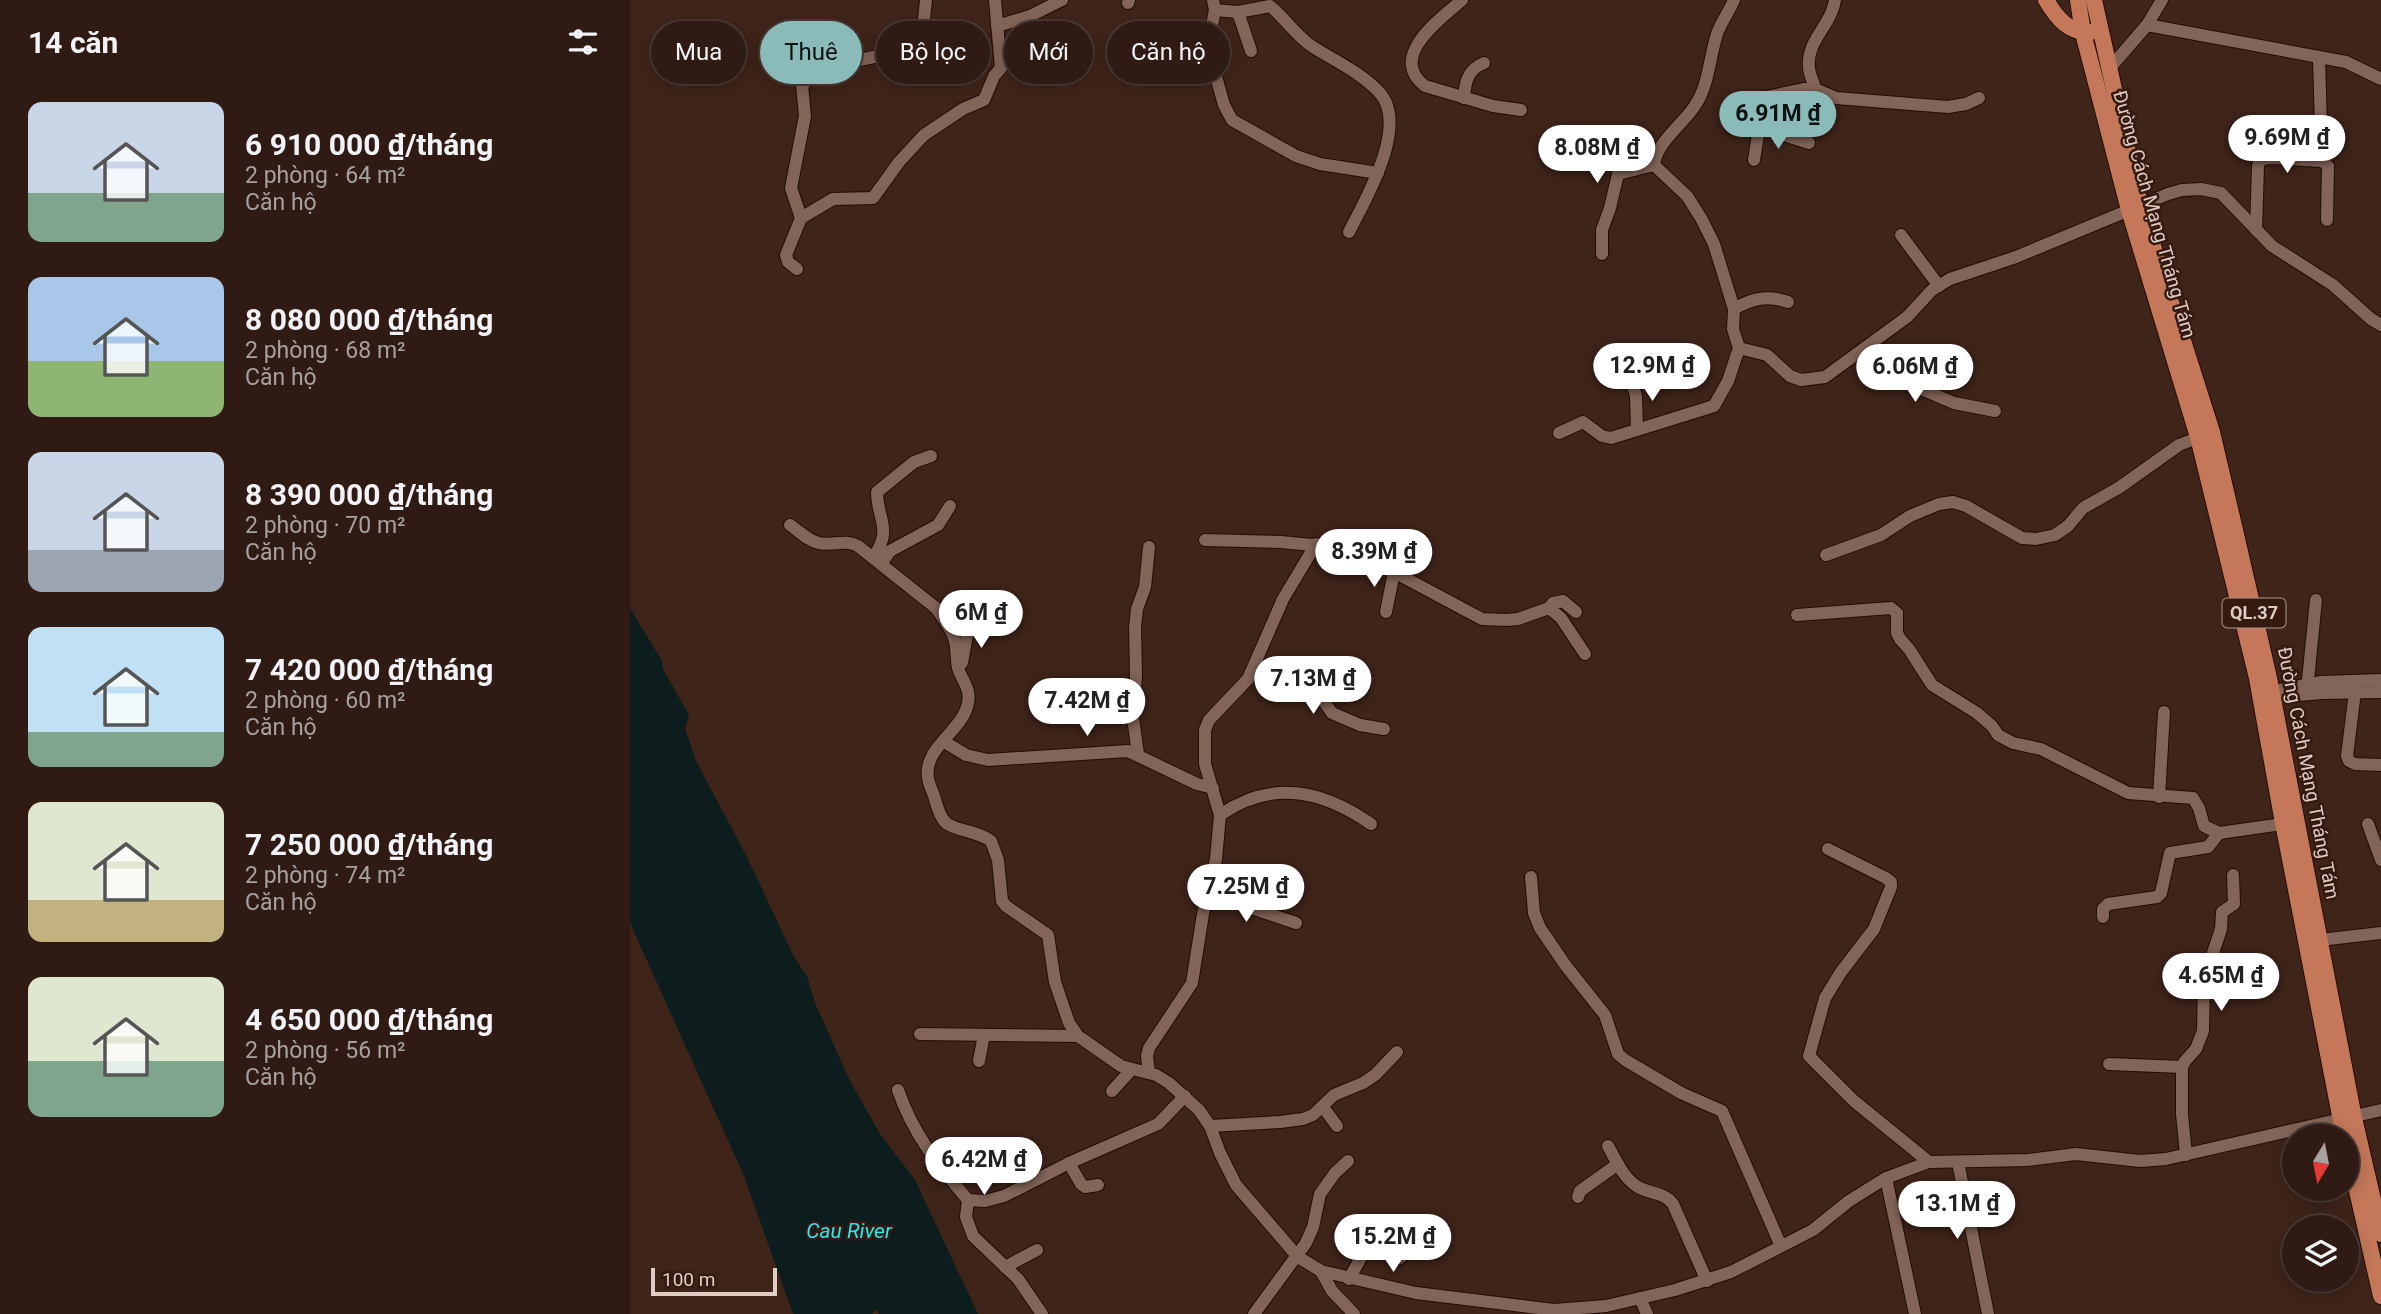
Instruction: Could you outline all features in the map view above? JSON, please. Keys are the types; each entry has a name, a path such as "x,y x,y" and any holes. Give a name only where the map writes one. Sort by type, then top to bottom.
{"main road":[{"path":"2046,0 2055,15 2072,29 2084,33 2101,32"},
{"name":"Đường Cách Mạng Tháng Tám","path":"2078,0 2084,33 2134,208 2205,435 2267,696 2346,1124"},
{"name":"Đường Cách Mạng Tháng Tám","path":"2094,0 2134,208"},
{"name":"Đường Cách Mạng Tháng Tám","path":"2290,822 2320,940 2346,1124"},
{"name":"Đường Cách Mạng Tháng Tám","path":"2359,1165 2381,1234"},
{"path":"2359,1200 2381,1296"}],"street":[{"path":"801,218 791,188 805,116 802,85 825,67 879,56 920,38 926,0"},
{"path":"797,269 788,262 786,255 801,218 833,199 873,198 899,162 924,135 963,109 984,100 994,76 1001,68 995,0"},
{"path":"997,26 1030,16 1062,0"},
{"path":"1462,0 1445,12 1415,50 1411,66 1417,80 1425,86 1464,98 1521,110"},
{"path":"1654,165 1662,147 1694,108 1702,93 1717,33 1734,0"},
{"path":"1815,89 1808,64 1816,36 1832,15 1835,0"},
{"path":"2109,69 2147,25 2162,0"},
{"path":"1349,232 1373,189 1378,173 1388,136 1388,110 1381,94 1347,66 1311,46 1270,6 1238,12 1214,5 1209,55 1224,105 1233,120 1296,156 1320,164 1378,173"},
{"path":"1238,12 1251,51"},
{"path":"2147,25 2352,64 2381,79"},
{"path":"2319,58 2322,161 2329,169 2327,220"},
{"path":"1464,98 1466,83 1472,70 1484,64"},
{"path":"1754,160 1766,97 1800,89 1815,89 1836,98 1948,107 1966,104 1979,98"},
{"path":"1760,125 1809,143"},
{"path":"2256,230 2260,160 2269,158 2322,161"},
{"path":"1602,254 1602,230 1618,174 1654,165"},
{"path":"1559,433 1583,422 1606,438 1714,406 1728,381 1739,348 1733,329 1734,309 1714,244 1687,196 1654,165"},
{"path":"1739,348 1767,355 1790,376 1801,380 1825,377 1907,317 1932,290 1951,279 2016,257 2182,190 2221,193 2272,246 2333,285 2381,325"},
{"path":"1901,235 1939,286"},
{"path":"1734,309 1762,298 1788,302"},
{"path":"1868,346 1885,372 1891,376 1954,403 1995,411"},
{"path":"1632,383 1636,396 1637,429"},
{"path":"1826,555 1881,535 1910,516 1953,502 1966,506 2022,538 2036,539 2055,535 2068,526 2083,508 2120,488 2179,445 2205,435"},
{"path":"878,560 884,532 877,492 914,463 931,456"},
{"path":"878,560 939,525 950,506"},
{"path":"790,525 814,541 852,543 878,560 936,608 943,617 954,639 959,670 968,688 968,704 961,720 935,753 928,772 938,810 947,823 973,831 991,841 998,860 1002,901 1048,935 1055,982 1069,1023 1078,1036 1131,1070 1149,1073 1169,1083 1185,1096 1210,1126 1236,1185 1298,1256 1321,1271 1416,1293 1552,1312 1606,1306 1707,1281 1731,1272 1813,1230 1849,1201 1886,1178 1929,1163 2028,1160 2076,1154 2140,1161 2282,1137"},
{"path":"1205,540 1316,544 1394,572 1482,619 1518,619 1563,601 1576,612"},
{"path":"1149,1073 1149,1048 1194,977 1207,893 1216,859 1220,815 1205,764 1205,730 1209,720 1244,685 1283,599 1316,544"},
{"path":"1138,754 1133,718 1136,676 1135,618 1143,596 1149,547"},
{"path":"1386,612 1394,572"},
{"path":"2309,688 2316,600"},
{"path":"1549,608 1561,618 1585,654"},
{"path":"1797,615 1894,609 1897,613 1897,633 1927,679 1977,713 1998,735 2013,743 2042,749 2128,793 2193,798 2204,826 2219,833 2290,822"},
{"path":"959,670 970,619"},
{"path":"1253,669 1278,664 1298,664 1332,713 1360,725 1384,729"},
{"path":"2267,696 2381,680"},
{"path":"2309,688 2381,692"},
{"path":"2354,692 2347,756 2349,761 2355,764 2381,765"},
{"path":"2159,797 2164,712"},
{"path":"943,741 966,755 988,760 1128,751 1138,754 1161,769 1213,788"},
{"path":"1220,815 1244,801 1285,792 1305,793 1324,798 1371,824"},
{"path":"2368,824 2381,860"},
{"path":"2103,917 2103,909 2108,904 2157,897 2161,893 2169,853 2208,847 2219,833"},
{"path":"1828,849 1886,878 1891,882 1891,887 1874,929 1825,998 1809,1056 1854,1101 1929,1163"},
{"path":"2186,1155 2182,1114 2182,1068 2196,1049 2203,1031 2204,980 2221,929 2222,912 2234,904 2233,875"},
{"path":"1531,877 1534,913 1540,928 1566,967 1605,1015 1618,1054 1681,1093 1722,1111 1781,1246"},
{"path":"1207,893 1296,923"},
{"path":"2320,940 2381,933"},
{"path":"920,1034 1078,1036"},
{"path":"979,1061 984,1035"},
{"path":"1210,1126 1303,1119 1313,1115 1342,1090 1363,1083 1375,1075 1397,1052"},
{"path":"2109,1064 2182,1068"},
{"path":"1112,1091 1131,1070"},
{"path":"898,1090 913,1129 968,1200 966,1217 973,1236 1024,1287 1042,1314"},
{"path":"968,1200 995,1199 1158,1124 1185,1096"},
{"path":"1323,1107 1336,1126"},
{"path":"2348,1124 2381,1110"},
{"path":"1608,1146 1628,1179 1637,1187 1669,1199 1707,1281"},
{"path":"1254,1314 1298,1256 1313,1227 1320,1194 1335,1173 1348,1161"},
{"path":"1069,1163 1081,1184 1086,1187 1098,1185"},
{"path":"1958,1163 1988,1314"},
{"path":"1578,1197 1580,1191 1618,1164"},
{"path":"1886,1178 1915,1314"},
{"path":"1349,1279 1379,1230 1371,1222"},
{"path":"1367,1247 1399,1258 1416,1244"},
{"path":"1005,1267 1037,1250"},
{"path":"1321,1271 1332,1291 1353,1314"},
{"path":"1640,1298 1647,1314"}],"water":[{"name":"Cau River","path":"630,608 662,661 663,669 689,715 685,729 696,761 747,857 794,957 807,976 815,1003 850,1081 880,1134 915,1180 978,1314 879,1314 876,1309 872,1314 793,1314 744,1176 630,923"}]}
